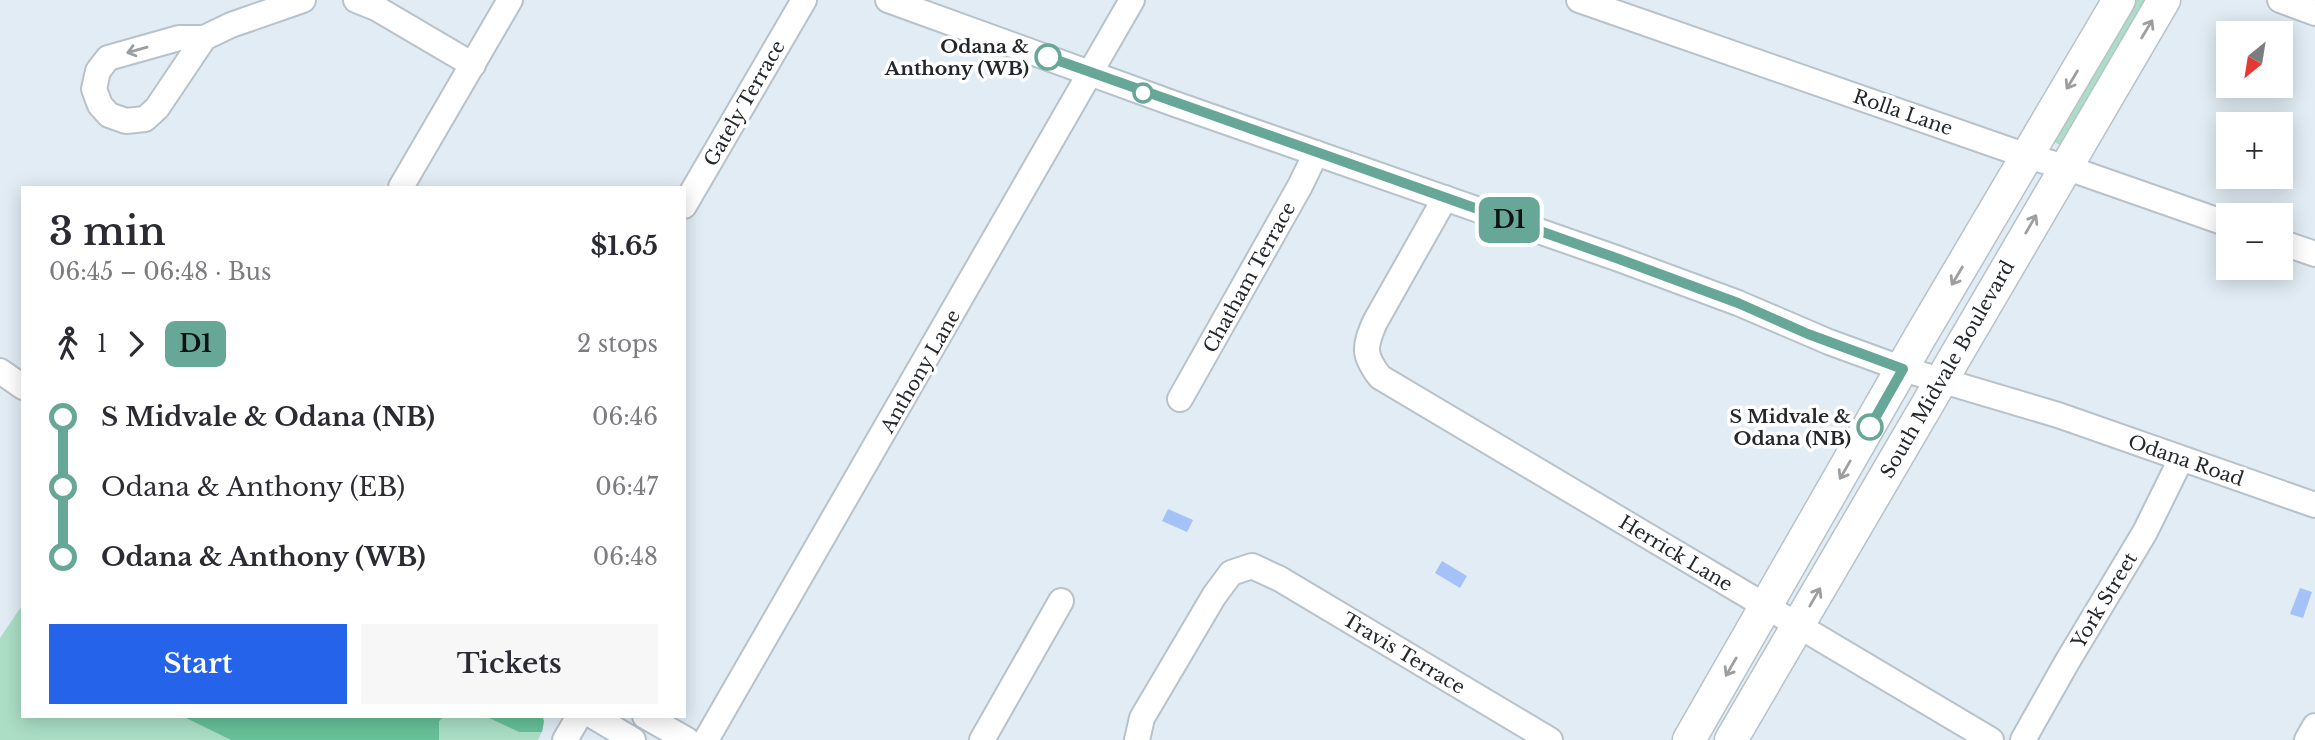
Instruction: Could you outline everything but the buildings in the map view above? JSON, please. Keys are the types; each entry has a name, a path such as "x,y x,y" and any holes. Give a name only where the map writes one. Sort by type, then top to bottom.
{"main road":[{"name":"South Midvale Boulevard","path":"1689,740 2119,0"},
{"name":"South Midvale Boulevard","path":"1731,740 2164,0"}],"street":[{"path":"204,38 231,25 303,0"},
{"path":"356,0 376,8 472,65"},
{"path":"402,186 510,0"},
{"name":"Gately Terrace","path":"686,203 804,0"},
{"name":"Odana Road","path":"888,0 1738,303 1797,315 1907,362 2315,505"},
{"name":"Anthony Lane","path":"706,740 1132,0"},
{"name":"Rolla Lane","path":"1579,0 2216,220"},
{"path":"2280,0 2315,13"},
{"name":"Chatham Terrace","path":"1180,399 1293,198 1315,153"},
{"name":"Herrick Lane","path":"1445,198 1367,341 1367,359 1380,377 1991,740"},
{"path":"2293,246 2315,254"},
{"path":"6,372 21,385"},
{"name":"York Street","path":"2023,740 2146,531 2181,459"},
{"name":"Travis Terrace","path":"1137,740 1142,718 1213,596 1231,573 1252,566 1280,579 1550,740"},
{"path":"982,740 1062,601"},
{"path":"565,740 578,718"},
{"path":"596,718 633,740"},
{"path":"648,718 687,740"},
{"path":"2307,740 2315,726"}],"green space":[{"path":"2132,0 2151,0 2063,147 2053,141"},
{"path":"21,607 21,718 543,718 544,722 538,740 0,740 0,638"},
{"path":"186,718 443,718 439,721 439,740 231,740"},
{"path":"489,718 543,718 542,732 519,732"}],"water":[{"path":"1168,509 1193,520 1187,532 1162,521"},
{"path":"1442,561 1467,576 1460,588 1435,573"},
{"path":"2300,588 2312,592 2303,618 2290,614"}],"bus line":[{"name":"D1","path":"1048,57 1619,259 1903,369 1870,427"}],"place":[{"name":"Odana & Anthony (WB)","path":"1048,57"},
{"name":"S Midvale & Odana (NB)","path":"1870,427"}]}
